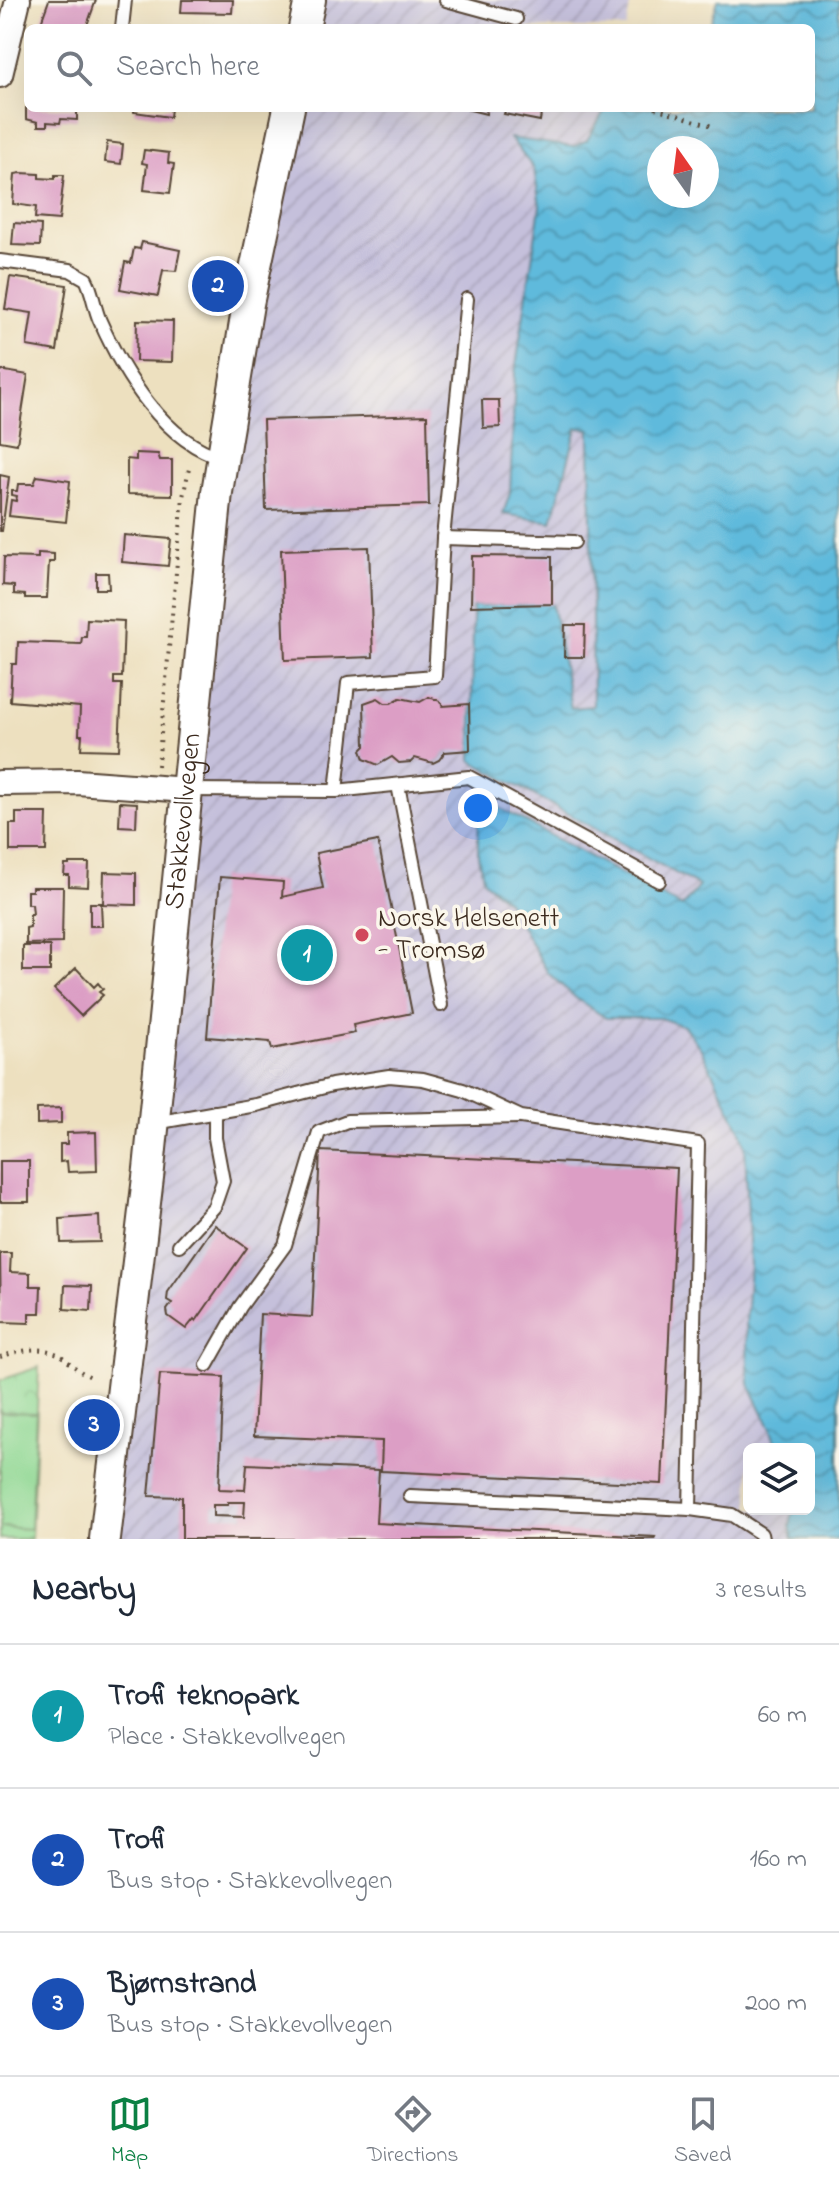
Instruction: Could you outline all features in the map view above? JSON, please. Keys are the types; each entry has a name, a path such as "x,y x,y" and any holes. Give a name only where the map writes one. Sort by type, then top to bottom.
{"street":[{"path":"0,75 18,0"},
{"path":"305,24 310,0"},
{"name":"Stakkevollvegen","path":"105,1539 149,1169 211,542 248,304 288,112"},
{"path":"0,783 77,782 187,790"}],"lane":[{"path":"122,24 125,0"},
{"path":"446,0 516,19"},
{"path":"0,261 70,270 86,279 99,319 139,388 170,429 208,454 223,458"},
{"path":"336,791 348,683 435,676 443,538 467,299"},
{"path":"443,538 574,542"},
{"path":"187,790 336,791 469,777 659,881"},
{"path":"398,785 441,1005"},
{"path":"152,1123 389,1076 423,1079 463,1090 521,1117"},
{"path":"179,1245 214,1207 223,1181 215,1138 215,1112"},
{"path":"207,1365 240,1307 285,1245 319,1132 347,1121 521,1117 698,1144 690,1509"},
{"path":"410,1496 690,1509 732,1515 761,1534 762,1539"}],"path":[{"path":"668,112 712,126"},
{"path":"158,768 183,497 195,446"},
{"path":"0,1357 42,1349 56,1352 91,1377"}],"shaded area":[{"path":"304,0 631,0 627,24 299,24"},
{"path":"282,112 604,112 587,140 574,147 511,139 534,169 540,206 515,373 510,493 504,514 552,522 578,428 590,429 593,707 571,708 552,603 473,607 699,886 682,907 478,796 484,881 507,901 548,973 606,1018 660,1018 684,1026 701,1048 741,1131 749,1194 750,1265 746,1322 749,1384 775,1443 743,1443 743,1515 792,1515 790,1526 793,1539 111,1539 214,467"}],"green space":[{"path":"39,1367 31,1539 0,1539 0,1380"},
{"path":"0,1412 36,1413 30,1529 0,1527"}],"water":[{"path":"718,0 839,0 839,1539 793,1539 790,1526 792,1515 815,1515 815,1443 775,1443 749,1384 746,1322 750,1265 745,1145 701,1049 684,1026 660,1018 606,1018 577,999 548,973 507,901 484,881 478,856 478,796 682,907 699,886 472,761 473,606 552,603 571,708 593,706 590,429 577,428 552,522 503,514 510,493 515,373 540,206 534,169 510,138 574,147 587,140 604,112 815,112 815,24 710,24"}],"building":[{"path":"49,0 96,0 87,24 40,24"},
{"path":"182,0 233,0 232,13 181,12"},
{"path":"26,112 77,112 77,120 61,119 60,123 47,122 47,126 38,126 38,122 26,119"},
{"path":"134,112 171,112 170,117"},
{"path":"505,112 541,112 540,121"},
{"path":"107,142 123,144 121,164 105,162"},
{"path":"144,150 169,153 168,163 174,164 170,193 144,190 147,164 142,163"},
{"path":"15,174 55,179 55,175 64,175 59,220 35,218 36,207 13,204"},
{"path":"14,223 41,225 40,246 12,245"},
{"path":"142,242 180,250 176,271 163,270 158,296 120,289 125,262 131,263 134,248 140,249"},
{"path":"10,277 67,285 57,351 27,346 32,313 5,309"},
{"path":"137,320 173,321 172,362 136,361"},
{"path":"0,370 28,375 17,444 0,441"},
{"path":"482,400 499,400 500,427 483,428"},
{"path":"427,415 429,505 266,510 263,420"},
{"path":"136,453 158,454 160,460 172,460 172,495 127,494 127,459 136,460"},
{"path":"0,475 9,477 2,531 0,531"},
{"path":"37,476 70,481 66,522 9,516 11,500 16,501 17,496 12,495 12,491 17,491 18,484 34,484"},
{"path":"124,535 171,539 168,566 122,562"},
{"path":"369,547 373,657 285,660 281,550"},
{"path":"38,553 54,554 54,562 49,562 47,598 25,598 25,595 14,594 14,586 3,585 4,557 38,558"},
{"path":"472,556 552,557 552,604 471,606"},
{"path":"96,573 108,573 109,589 96,589"},
{"path":"87,619 124,621 122,677 114,677 114,684 122,684 119,750 81,749 80,707 10,701 12,664 17,664 18,642 81,644 82,637 86,637"},
{"path":"565,625 585,625 584,657 564,657"},
{"path":"429,697 440,701 443,706 469,704 470,750 445,752 433,763 415,758 411,762 399,763 392,757 378,765 364,759 361,750 365,746 364,703 378,698 385,703 400,698 420,702"},
{"path":"120,802 137,803 136,827 119,826"},
{"path":"16,813 47,813 46,851 10,851 10,824 16,824"},
{"path":"378,841 412,1013 353,1025 355,1033 272,1049 270,1042 207,1037 220,877 283,882 282,897 323,888 316,853"},
{"path":"89,863 88,887 69,886 69,875 64,875 65,865"},
{"path":"104,872 136,873 136,905 103,904"},
{"path":"32,887 63,887 62,943 26,944 26,928 30,927 30,914 33,914 32,904 27,904 27,891 32,891"},
{"path":"90,903 101,903 102,926 90,926"},
{"path":"23,946 50,946 50,971 23,971"},
{"path":"76,968 94,987 98,983 103,989 99,992 103,995 81,1016 54,989"},
{"path":"61,1108 61,1123 37,1124 37,1109"},
{"path":"96,1132 97,1171 68,1172 67,1161 60,1162 60,1144 67,1144 67,1133"},
{"path":"320,1151 677,1168 662,1484 381,1471 382,1441 254,1436 260,1314 312,1317"},
{"path":"0,1161 29,1161 29,1202 0,1202"},
{"path":"99,1216 100,1242 61,1243 60,1219"},
{"path":"215,1225 247,1248 196,1321 194,1319 186,1329 168,1316 167,1310 172,1303 167,1300 168,1292"},
{"path":"0,1253 11,1253 10,1272 30,1273 30,1286 41,1286 40,1313 29,1313 29,1323 1,1322"},
{"path":"65,1285 92,1286 91,1311 64,1309"},
{"path":"160,1374 224,1377 219,1489 245,1490 247,1464 379,1470 376,1523 655,1537 182,1539 182,1497 149,1496","holes":["245,1502 244,1517 213,1516 213,1505"]}],"place":[{"name":"Trofi","path":"218,286"},
{"name":"Norsk Helsenett - Tromsø","path":"362,935"},
{"name":"Trofi teknopark","path":"307,955"},
{"name":"Bjørnstrand","path":"94,1425"}]}
